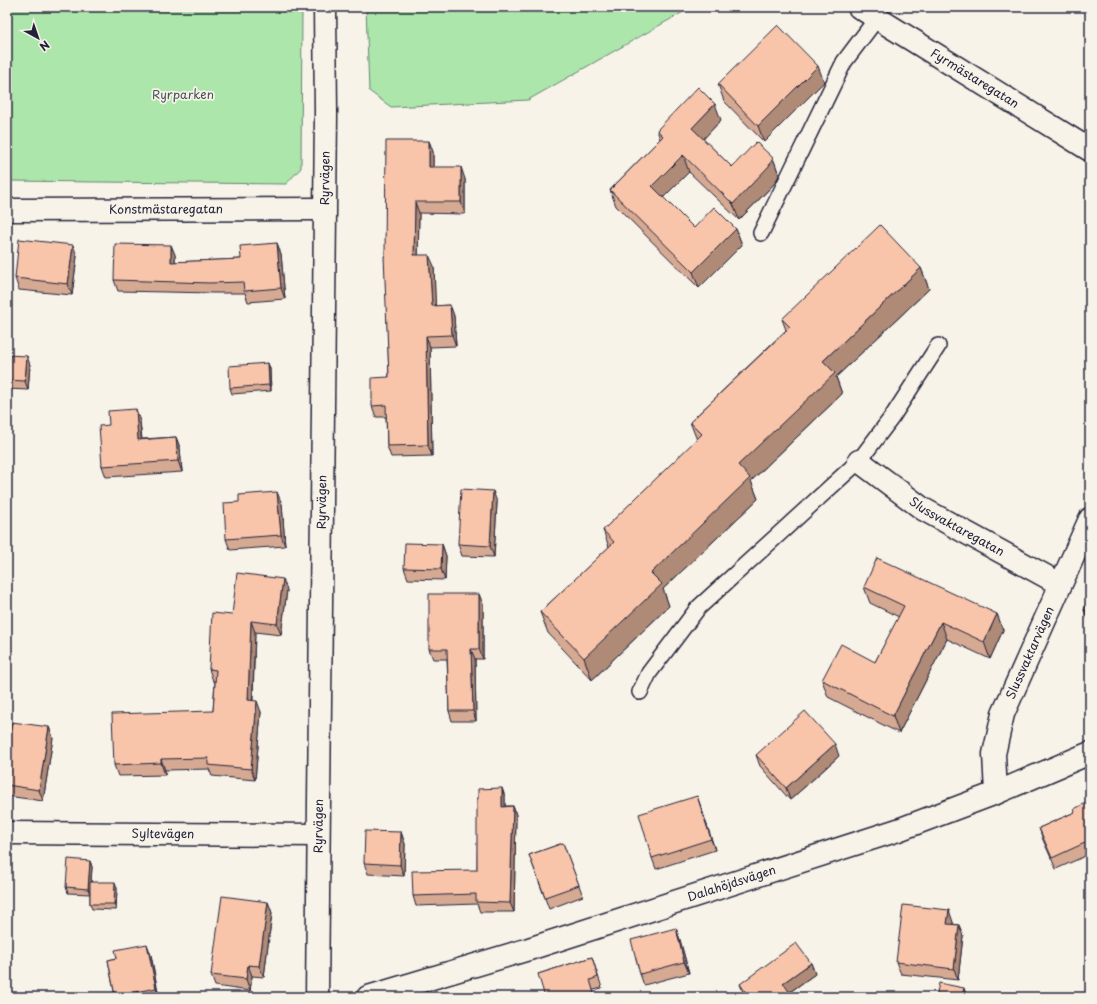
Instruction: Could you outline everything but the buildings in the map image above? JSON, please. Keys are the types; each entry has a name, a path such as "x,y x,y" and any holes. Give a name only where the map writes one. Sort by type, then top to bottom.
{"street":[{"name":"Ryrvägen","path":"317,997 326,834 324,209 326,114 325,7"},
{"name":"Fyrmästaregatan","path":"859,7 1090,150"},
{"name":"Konstmästaregatan","path":"7,210 324,209"},
{"name":"Slussvaktaregatan","path":"859,461 923,509 1060,584"},
{"name":"Slussvaktarvägen","path":"996,793 994,754 1003,714 1090,518"},
{"name":"Dalahöjdsvägen","path":"368,997 529,949 890,832 996,793 1090,753"},
{"name":"Syltevägen","path":"7,833 326,834"}],"lane":[{"path":"761,233 844,62 877,18"},
{"path":"640,692 649,674 698,608 859,461 892,417 938,346"}],"green space":[{"name":"Ryrparken","path":"7,7 302,7 301,168 286,184 7,181"},
{"path":"366,7 692,7 528,100 391,107 369,91"}]}
